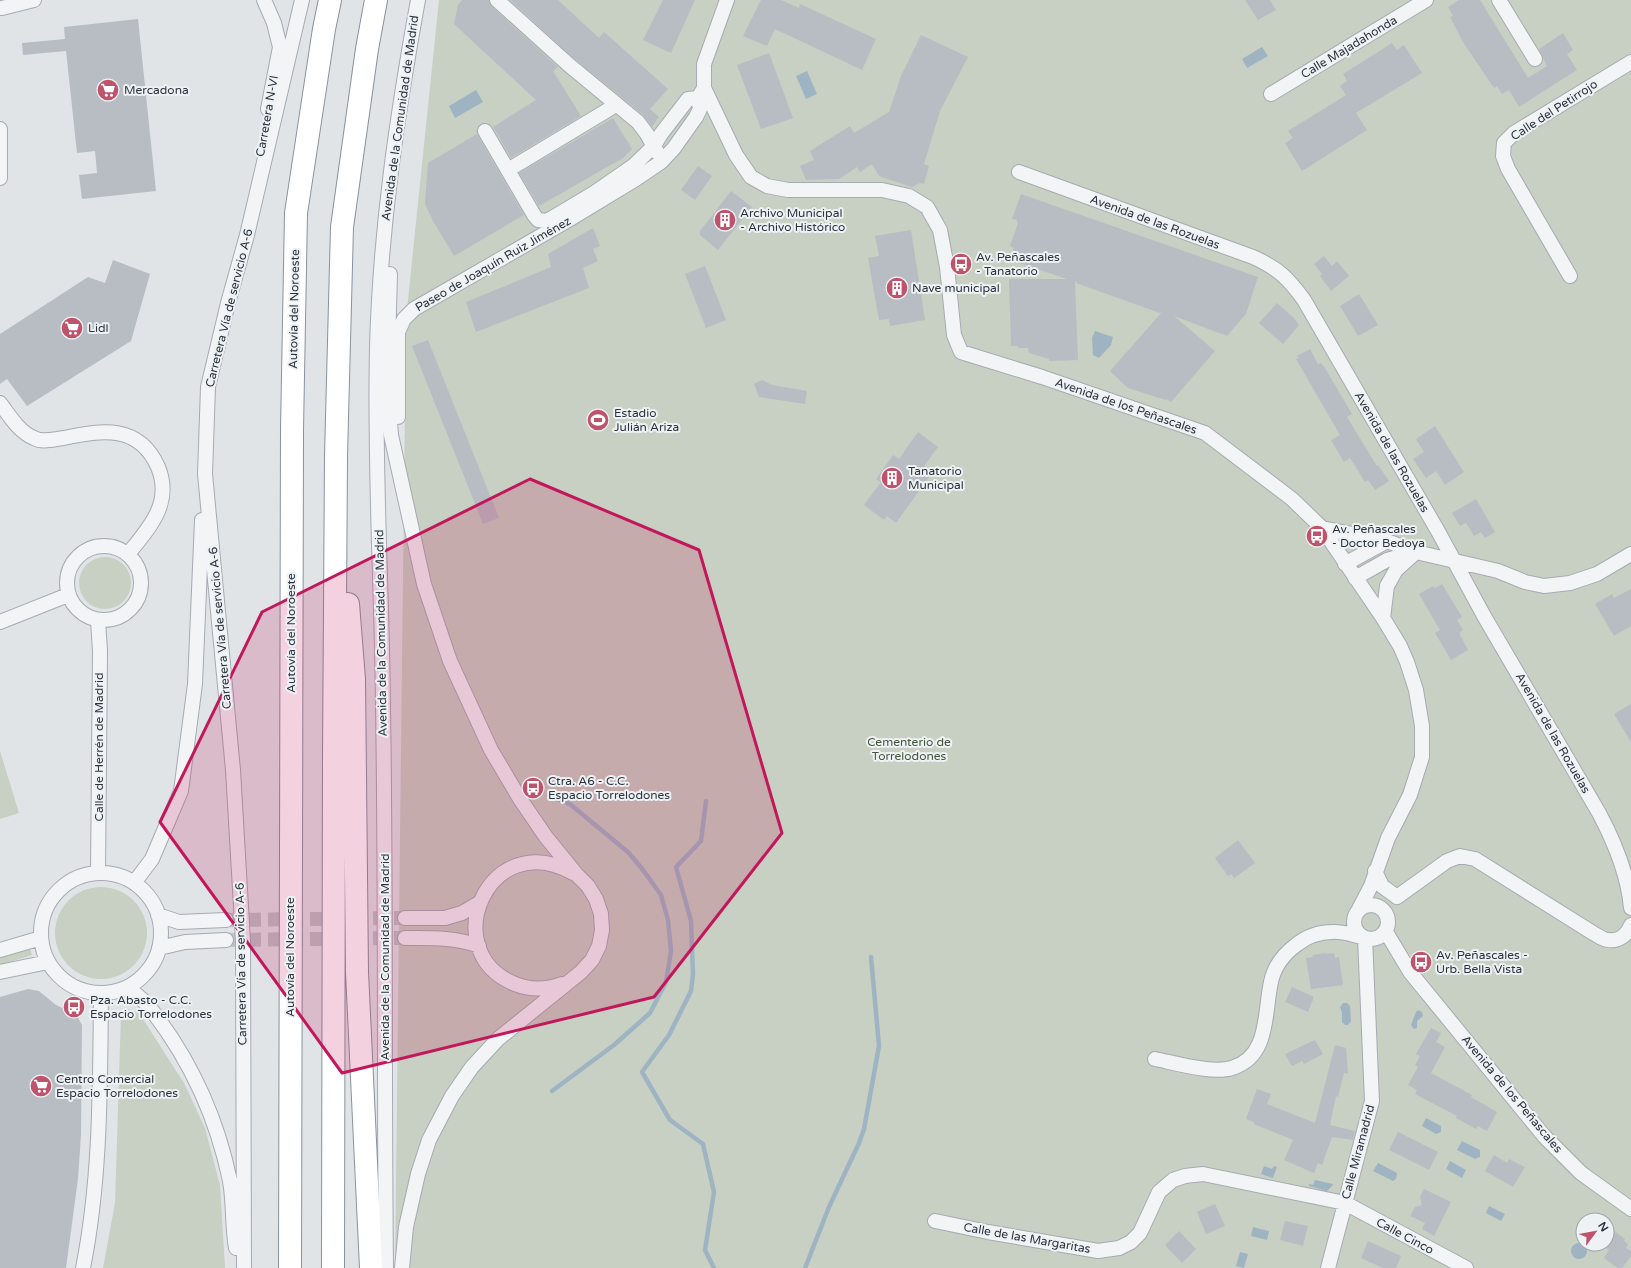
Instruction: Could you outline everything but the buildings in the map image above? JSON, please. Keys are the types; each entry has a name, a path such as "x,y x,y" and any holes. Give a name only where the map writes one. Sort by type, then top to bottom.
{"highway":[{"name":"Autovía del Noroeste","path":"290,1268 292,430 296,214 324,29 330,0"},
{"path":"333,1268 336,456 342,227 367,49 376,0"},
{"path":"336,456 354,678 357,972 371,1268"}],"street":[{"path":"1,9 34,0"},
{"name":"Carretera N-VI","path":"247,235 272,84 280,48 274,23 264,0"},
{"name":"Carretera Vía de servicio A-6","path":"243,1268 243,941 233,770 205,474 208,387 228,303 247,235 302,0"},
{"name":"Avenida de la Comunidad de Madrid","path":"386,1268 383,629 376,428 377,345 384,230 392,154 418,0"},
{"path":"497,0 569,65 638,122 648,134 661,162"},
{"name":"Paseo de Joaquín Ruiz Jiménez","path":"402,488 397,348 398,332 404,319 414,309 570,219 661,162 674,148 700,109 704,64 727,0"},
{"name":"Calle Majadahonda","path":"1272,94 1426,0"},
{"path":"1499,0 1535,58"},
{"name":"Calle del Petirrojo","path":"1570,276 1508,169 1503,156 1504,143 1514,133 1631,62"},
{"path":"485,131 534,215 538,220 547,221 594,193 633,166 654,146 661,134 688,99 701,93"},
{"name":"Paseo de Joaquín Ruiz Jiménez","path":"701,93 736,155 751,177 767,186 788,190 882,190 909,196 927,207 940,230 947,267 954,335 961,352"},
{"path":"508,170 615,103"},
{"path":"0,129 0,178"},
{"name":"Avenida de las Rozuelas","path":"1018,172 1253,256 1272,265 1290,281 1304,300 1439,533 1484,616 1600,813 1611,836 1624,872 1631,908"},
{"path":"384,230 390,278 387,382 391,435 424,584 450,661 491,750 520,799 541,830 577,875 588,886 596,899 601,914 602,930 598,946 592,960 581,972 498,1039 472,1067 452,1096 429,1140 418,1174 406,1227 402,1268"},
{"name":"Avenida de los Peñascales","path":"961,352 1042,377 1205,432 1292,499 1322,528 1383,618 1402,651 1416,690 1422,726 1422,757 1410,795 1388,838 1375,871 1371,886 1356,915"},
{"path":"0,403 18,427 33,438 42,441 94,432 113,432 128,436 140,444 153,457 160,474 162,490 160,508 152,524 128,554"},
{"path":"134,883 152,859 181,791 195,684 205,474"},
{"path":"1322,528 1387,541 1416,552 1498,571 1525,582 1544,586 1570,583 1597,574 1631,554"},
{"path":"1346,564 1387,541"},
{"path":"98,546 113,546 128,554 138,567 142,583 138,599 129,612 114,620 98,621 85,616 75,607 68,595 66,579 72,564 82,552 98,546"},
{"path":"1355,578 1387,560 1416,552"},
{"path":"1383,618 1387,586 1396,570 1416,552"},
{"path":"0,622 68,595"},
{"name":"Calle de Herrén de Madrid","path":"98,621 100,667 98,873"},
{"path":"1333,932 1368,905 1380,907 1397,897 1447,861 1460,856 1475,859 1586,929 1608,940 1621,938 1629,930 1631,925"},
{"path":"569,981 554,987 539,989 523,987 508,981 496,972 485,960 479,946 476,931 476,917 479,902 487,888 499,876 513,867 524,864 546,862 562,867 577,875"},
{"path":"1375,871 1382,886 1397,897"},
{"path":"98,873 116,875 134,883 153,903 158,915 161,930 159,948 155,960 148,971 139,980 128,987 115,992 91,993 80,990 62,979 48,962 43,951 40,938 41,922 46,907 55,893 74,879 98,873"},
{"path":"1155,1059 1219,1070 1233,1068 1246,1061 1258,1048 1264,1033 1271,981 1286,952 1299,942 1315,934 1333,932 1367,938 1378,938 1386,932 1388,923 1387,914 1380,907 1371,886"},
{"path":"405,918 445,918 462,913 479,902"},
{"path":"158,915 179,922 226,920"},
{"path":"1356,915 1356,930 1367,938"},
{"name":"Avenida de los Peñascales","path":"1386,932 1405,966 1544,1136 1581,1173 1631,1209"},
{"path":"0,950 40,938"},
{"path":"405,938 444,938 463,940 479,946"},
{"name":"Avenida de los Peñascales","path":"1367,938 1405,966"},
{"name":"Calle Miramadrid","path":"1328,1268 1372,1101 1367,938"},
{"path":"159,948 185,942 226,940"},
{"path":"0,972 48,962"},
{"path":"128,987 150,1007 195,1078 209,1108 230,1182 236,1246 243,1268"},
{"path":"83,1268 90,1235 98,1149 101,993"},
{"name":"Calle de las Margaritas","path":"935,1221 988,1232 1098,1251 1119,1248 1131,1242 1140,1233 1159,1192 1173,1180 1185,1176 1203,1174 1344,1203"},
{"name":"Calle Cinco","path":"1344,1203 1466,1268"}],"highlighted area":[{"path":"530,479 699,550 782,833 654,997 342,1073 160,822 262,612"}],"green space":[{"name":"Cementerio de Torrelodones","path":"439,0 1631,0 1631,1268 395,1268 406,319"},
{"path":"105,557 115,559 123,565 129,573 131,583 129,593 123,601 115,607 105,609 95,607 87,601 81,593 79,583 81,573 87,565 95,559"},
{"path":"0,751 19,813 0,819"},
{"path":"101,887 119,891 133,901 143,915 147,933 143,951 133,965 119,975 101,979 83,975 69,965 59,951 55,933 59,915 69,901 83,891"},
{"path":"30,949 32,955 0,965 0,958"},
{"path":"129,1009 139,1013 184,1083 205,1128 220,1185 225,1268 103,1268 115,1203 121,1015"}],"water":[{"path":"1262,47 1268,56 1247,68 1242,59"},
{"path":"807,71 817,94 806,99 796,76"},
{"path":"476,90 483,102 455,118 449,106"},
{"path":"1095,331 1113,337 1111,345 1099,358 1093,355 1092,338"},
{"path":"1343,1003 1347,1003 1350,1006 1351,1021 1348,1025 1345,1025 1342,1022 1340,1007"},
{"path":"1418,1010 1422,1012 1423,1016 1417,1021 1417,1028 1414,1029 1411,1025"},
{"path":"1426,1118 1441,1126 1441,1132 1436,1134 1422,1126"},
{"path":"1462,1141 1480,1150 1480,1157 1475,1159 1457,1150"},
{"path":"1450,1161 1466,1170 1462,1178 1446,1169"},
{"path":"1378,1163 1397,1173 1396,1179 1393,1181 1373,1171"},
{"path":"1264,1166 1272,1169 1274,1166 1277,1167 1273,1178 1261,1174"},
{"path":"1315,1180 1333,1184 1327,1191 1309,1186 1309,1184 1313,1185"},
{"path":"1489,1206 1505,1214 1501,1221 1486,1213"},
{"path":"1253,1227 1269,1231 1267,1240 1251,1236"},
{"path":"1575,1244 1575,1252 1587,1252 1585,1257 1582,1259 1576,1259 1573,1257 1571,1254 1571,1248"},
{"path":"1240,1252 1248,1254 1244,1268 1236,1266"}],"waterway":[{"path":"552,1091 614,1045 650,1013 666,982 671,951 668,920 661,895 643,870 629,853 570,804 554,798"},
{"path":"706,801 701,841 676,867 691,921 693,974 691,991 669,1035 642,1072 670,1120 703,1144 714,1192 705,1250 714,1268"},
{"path":"805,1268 829,1207 864,1129 879,1046 871,957"}],"tunnel":[{"path":"226,920 405,918"},
{"path":"226,940 405,938"}],"place":[{"name":"Mercadona","path":"108,90"},
{"name":"Archivo Municipal - Archivo Histórico","path":"725,220"},
{"name":"Av. Peñascales - Tanatorio","path":"961,264"},
{"name":"Nave municipal","path":"897,288"},
{"name":"Lidl","path":"72,328"},
{"name":"Estadio Julián Ariza","path":"598,420"},
{"name":"Tanatorio Municipal","path":"892,478"},
{"name":"Av. Peñascales - Doctor Bedoya","path":"1317,536"},
{"name":"Ctra. A6 - C.C. Espacio Torrelodones","path":"533,788"},
{"name":"Av. Peñascales - Urb. Bella Vista","path":"1421,962"},
{"name":"Pza. Abasto - C.C. Espacio Torrelodones","path":"74,1007"},
{"name":"Centro Comercial Espacio Torrelodones","path":"41,1086"}]}
